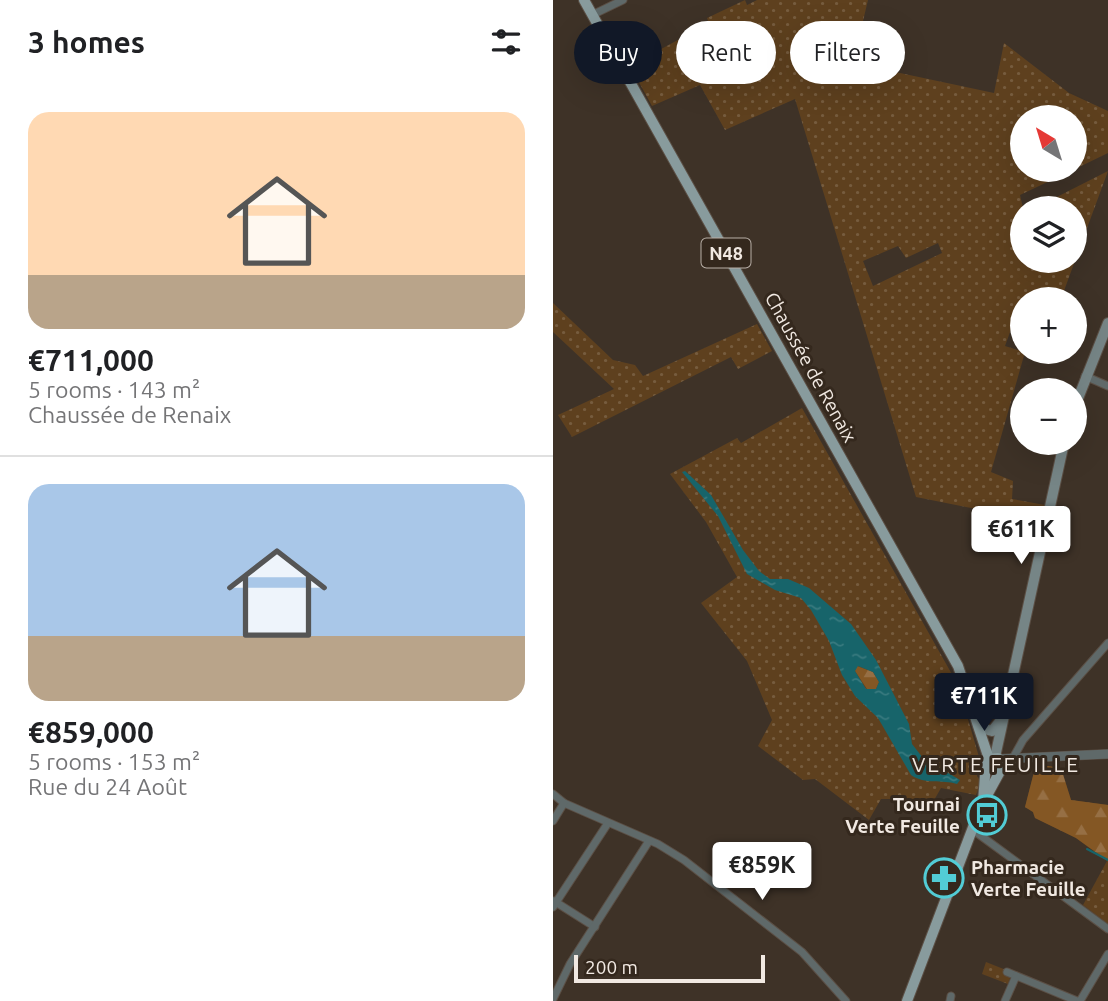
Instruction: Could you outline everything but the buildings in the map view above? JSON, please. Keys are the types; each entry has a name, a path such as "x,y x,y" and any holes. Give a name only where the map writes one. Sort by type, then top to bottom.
{"main road":[{"name":"Chaussée de Renaix","path":"584,0 958,666 996,764 907,1001"},
{"path":"1085,376 1108,323"},
{"path":"996,764 1003,717 1061,455"},
{"path":"981,728 995,730 1003,717"}],"street":[{"path":"592,15 623,0"},
{"path":"1085,376 1108,386"},
{"path":"1013,758 1025,738 1108,643"},
{"path":"996,764 1013,758 1108,754"},
{"path":"553,794 564,803 649,841 684,860 802,952 845,1001"},
{"path":"553,821 564,803"},
{"path":"595,928 554,903 608,823"},
{"path":"973,830 1108,929"},
{"path":"553,999 570,964 649,841"},
{"path":"1007,972 1078,1001 1108,954"},
{"path":"1005,1001 1016,976"}],"shaded area":[{"path":"745,0 747,5 757,0 868,0 863,21 790,21 790,84 905,84 905,74 994,93 1004,43 1069,93 1108,111 1108,153 1087,163 1087,105 1010,105 1010,182 1048,182 1020,196 1010,196 1010,273 1071,273 1065,287 1010,287 1010,332 1005,346 1010,348 1010,364 1022,364 1018,378 1010,378 1010,405 991,472 1013,481 1012,499 1045,505 1041,522 916,497 795,99 725,130 700,85 652,106 640,84 662,84 662,49 676,41 676,84 776,84 776,21 708,21 707,18","holes":["938,243 942,253 873,286 863,261 898,246 906,258"]},
{"path":"1108,171 1087,228 1087,196 1059,196"},
{"path":"553,303 613,360 635,365 643,376 757,324 772,351 738,369 731,357 572,437 558,415 614,389 553,332"},
{"path":"802,408 958,685 979,757 977,776 981,782 976,795 941,788 933,802 903,808 890,799 881,799 869,820 815,779 803,780 758,746 772,720 747,661 701,603 737,577 706,522 670,474 737,438 741,443"},
{"path":"1040,765 1061,768 1071,800 1108,805 1108,924 1083,905 1107,861 1076,838 1035,818 1033,812 1025,807 1034,772"},
{"path":"986,962 1006,970 1005,975 1010,978 1008,984 982,974"}],"green space":[{"path":"857,666 873,672 879,682 876,689 867,689 855,671"},
{"path":"1040,765 1061,768 1071,800 1108,805 1108,861 1076,838 1035,818 1033,812 1025,807 1034,772"}],"water":[{"path":"685,471 711,495 743,550 759,571 770,579 788,579 809,588 851,624 876,660 909,724 912,744 923,758 960,780 957,784 922,780 911,775 878,718 855,696 842,675 829,641 811,610 801,598 775,590 747,574 718,516 682,472","holes":["858,666 873,672 879,682 876,689 866,689 855,671"]}],"waterway":[{"path":"1087,849 1108,860"}],"place":[{"name":"Tournai Verte Feuille","path":"987,815"},
{"name":"Pharmacie Verte Feuille","path":"944,878"}],"district":[{"name":"VERTE FEUILLE","path":"996,764"}]}
